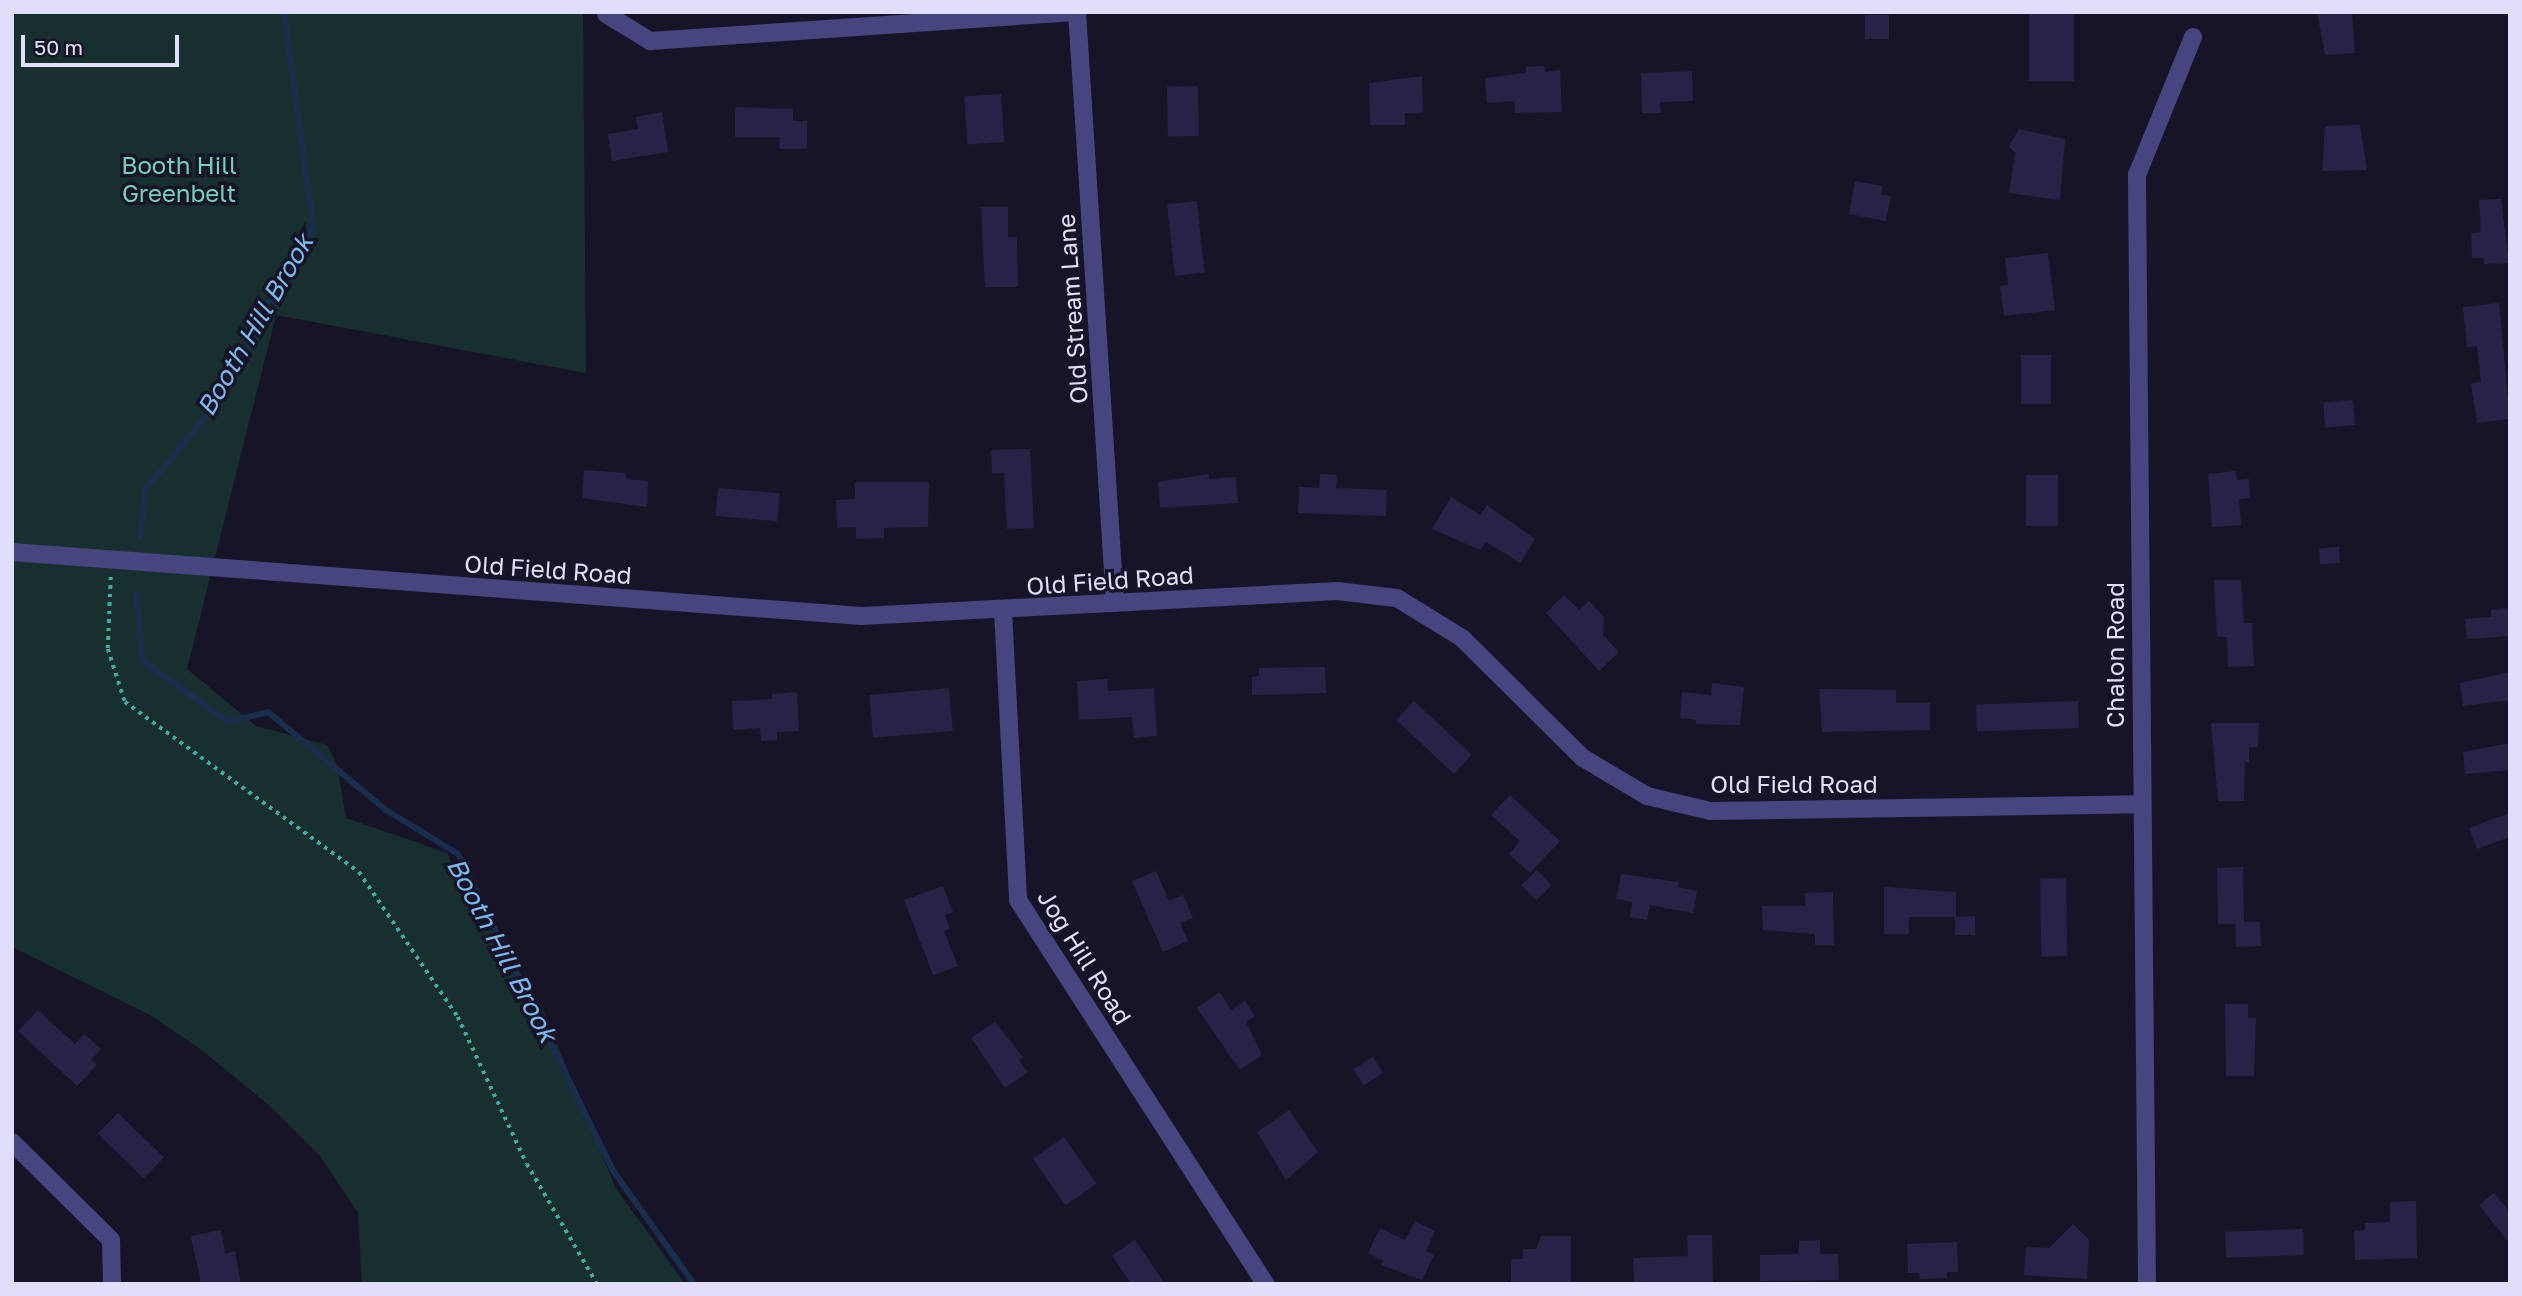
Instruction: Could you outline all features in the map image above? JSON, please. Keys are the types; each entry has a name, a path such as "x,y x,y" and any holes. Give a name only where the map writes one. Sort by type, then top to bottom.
{"street":[{"path":"606,14 650,41 1078,12"},
{"name":"Old Stream Lane","path":"1078,12 1115,603"},
{"name":"Chalon Road","path":"2147,1284 2140,804 2137,175 2193,37"},
{"name":"Old Field Road","path":"12,552 862,617 1337,591 1396,598 1462,638 1583,758 1647,796 1710,811 2140,804"},
{"name":"Jog Hill Road","path":"1003,611 1018,900 1265,1284"},
{"path":"12,1142 111,1240 112,1284"}],"path":[{"path":"111,561 108,649 125,702 359,872 458,1017 527,1164 597,1284"}],"green space":[{"name":"Booth Hill Greenbelt","path":"12,12 583,12 586,373 276,315 187,669 256,726 327,745 337,765 346,818 447,853 464,889 541,1004 615,1187 685,1284 362,1284 358,1213 320,1156 270,1106 199,1048 150,1015 12,947"}],"building":[{"path":"2029,12 2074,12 2074,81 2029,81"},
{"path":"2317,12 2352,12 2355,53 2325,55"},
{"path":"1865,15 1889,15 1889,39 1865,39"},
{"path":"1544,66 1545,72 1560,70 1562,112 1515,113 1514,101 1487,103 1485,78 1526,73 1526,67"},
{"path":"1692,71 1693,101 1660,102 1661,113 1642,113 1641,73"},
{"path":"1422,76 1423,113 1405,113 1405,125 1370,125 1369,83"},
{"path":"1198,86 1199,136 1168,137 1167,87"},
{"path":"1001,94 1004,142 967,144 964,97"},
{"path":"735,107 793,109 793,121 807,121 807,149 779,149 780,137 735,137"},
{"path":"662,112 668,152 612,161 608,134 638,129 636,117"},
{"path":"2360,125 2367,170 2322,171 2325,126"},
{"path":"2019,129 2065,139 2060,200 2009,193 2015,153 2009,146"},
{"path":"1855,181 1882,186 1881,195 1891,196 1886,221 1849,214"},
{"path":"2501,199 2509,263 2484,264 2484,258 2472,258 2471,233 2481,232 2479,200"},
{"path":"1197,201 1205,273 1175,276 1167,204"},
{"path":"981,207 1008,207 1008,237 1017,237 1018,287 985,287"},
{"path":"2048,253 2055,310 2004,316 2000,286 2008,285 2005,258"},
{"path":"2499,303 2510,419 2477,423 2471,383 2481,382 2477,346 2467,347 2463,307"},
{"path":"2021,355 2051,355 2051,404 2021,404"},
{"path":"2353,400 2355,425 2325,428 2323,403"},
{"path":"1030,449 1034,528 1007,529 1004,473 992,473 991,450"},
{"path":"584,470 626,473 626,479 648,481 647,507 582,498"},
{"path":"2236,471 2237,480 2249,479 2250,498 2239,499 2241,525 2212,527 2208,474"},
{"path":"1209,474 1209,479 1236,477 1238,503 1160,508 1158,482"},
{"path":"1320,474 1337,475 1336,488 1387,490 1386,516 1298,513 1299,487 1319,488"},
{"path":"2026,475 2058,475 2058,526 2026,526"},
{"path":"855,482 929,482 928,527 884,528 884,538 856,539 856,527 837,528 836,500 855,499"},
{"path":"718,488 780,493 777,521 716,516"},
{"path":"1451,497 1480,515 1487,505 1535,539 1520,563 1486,542 1480,550 1432,529"},
{"path":"2339,547 2340,563 2320,564 2319,548"},
{"path":"2214,580 2241,580 2244,623 2252,623 2254,666 2228,667 2227,637 2217,637"},
{"path":"1564,595 1579,610 1589,601 1604,617 1603,635 1619,652 1599,671 1546,613"},
{"path":"2510,608 2510,636 2467,639 2465,619 2491,617 2491,610"},
{"path":"1325,667 1326,693 1252,695 1252,677 1259,676 1259,668"},
{"path":"2510,672 2510,700 2463,706 2460,683"},
{"path":"1107,679 1108,691 1154,688 1157,736 1134,738 1132,717 1079,720 1077,681"},
{"path":"1712,683 1744,687 1740,725 1696,724 1696,720 1680,718 1682,692 1711,695"},
{"path":"949,688 953,731 873,738 869,695"},
{"path":"1819,689 1896,690 1896,703 1930,703 1930,730 1822,732"},
{"path":"797,692 799,731 777,732 777,740 761,741 760,728 733,730 732,701 772,699 772,694"},
{"path":"1414,701 1472,755 1454,774 1396,720"},
{"path":"2078,701 2079,728 1977,732 1976,705"},
{"path":"2211,723 2259,723 2258,747 2249,747 2249,762 2245,762 2244,801 2218,801"},
{"path":"2510,743 2510,770 2465,774 2463,752"},
{"path":"1510,795 1560,841 1530,873 1509,854 1520,841 1491,815"},
{"path":"2510,813 2510,837 2477,849 2469,828"},
{"path":"2243,867 2244,922 2260,922 2261,946 2236,947 2235,924 2218,924 2217,868"},
{"path":"1537,870 1552,885 1536,900 1521,886"},
{"path":"1156,871 1169,901 1183,895 1193,918 1180,923 1188,941 1163,952 1132,881"},
{"path":"1621,874 1679,882 1678,887 1697,891 1693,913 1650,905 1647,920 1630,917 1632,902 1616,899"},
{"path":"2040,878 2066,878 2067,956 2041,956"},
{"path":"943,886 953,912 945,915 950,929 944,931 958,966 933,975 904,900"},
{"path":"1884,887 1956,892 1956,917 1975,916 1975,935 1955,935 1955,917 1909,917 1909,934 1884,934"},
{"path":"1833,892 1834,945 1815,945 1815,934 1763,930 1762,906 1805,906 1805,893"},
{"path":"1220,992 1231,1010 1245,1001 1255,1016 1246,1022 1262,1055 1240,1070 1197,1008"},
{"path":"2225,1004 2248,1004 2248,1018 2256,1018 2254,1076 2226,1076"},
{"path":"38,1010 75,1044 84,1034 101,1049 91,1060 97,1065 77,1086 18,1031"},
{"path":"995,1022 1023,1057 1019,1060 1028,1072 1005,1088 971,1038"},
{"path":"1373,1057 1383,1073 1364,1085 1353,1069"},
{"path":"1289,1110 1318,1152 1286,1180 1257,1132"},
{"path":"118,1113 164,1157 144,1178 98,1134"},
{"path":"1064,1137 1097,1184 1066,1205 1033,1159"},
{"path":"2494,1193 2510,1212 2510,1244 2479,1205"},
{"path":"2416,1201 2417,1258 2355,1260 2354,1231 2365,1230 2365,1223 2390,1222 2390,1202"},
{"path":"1415,1221 1435,1231 1426,1251 1434,1255 1422,1280 1381,1265 1383,1261 1368,1253 1380,1228 1405,1240"},
{"path":"2073,1224 2089,1240 2087,1279 2024,1275 2026,1247 2049,1248"},
{"path":"2303,1229 2304,1255 2226,1258 2225,1232"},
{"path":"221,1230 225,1253 235,1251 241,1284 201,1284 191,1236"},
{"path":"1687,1235 1712,1235 1713,1282 1634,1283 1633,1258 1688,1256"},
{"path":"1541,1236 1571,1236 1571,1284 1511,1284 1511,1259 1523,1259 1523,1249 1536,1249"},
{"path":"1135,1240 1165,1284 1131,1284 1112,1255"},
{"path":"1820,1240 1820,1254 1838,1254 1839,1280 1760,1281 1760,1255 1799,1254 1799,1241"},
{"path":"1957,1242 1958,1272 1947,1272 1947,1278 1920,1279 1919,1273 1908,1273 1907,1244"}],"waterway":[{"name":"Booth Hill Brook","path":"140,537 146,489 219,400 313,224 284,12"},
{"name":"Booth Hill Brook","path":"137,595 142,660 228,722 268,712 386,810 458,854 614,1172 694,1284"}]}
